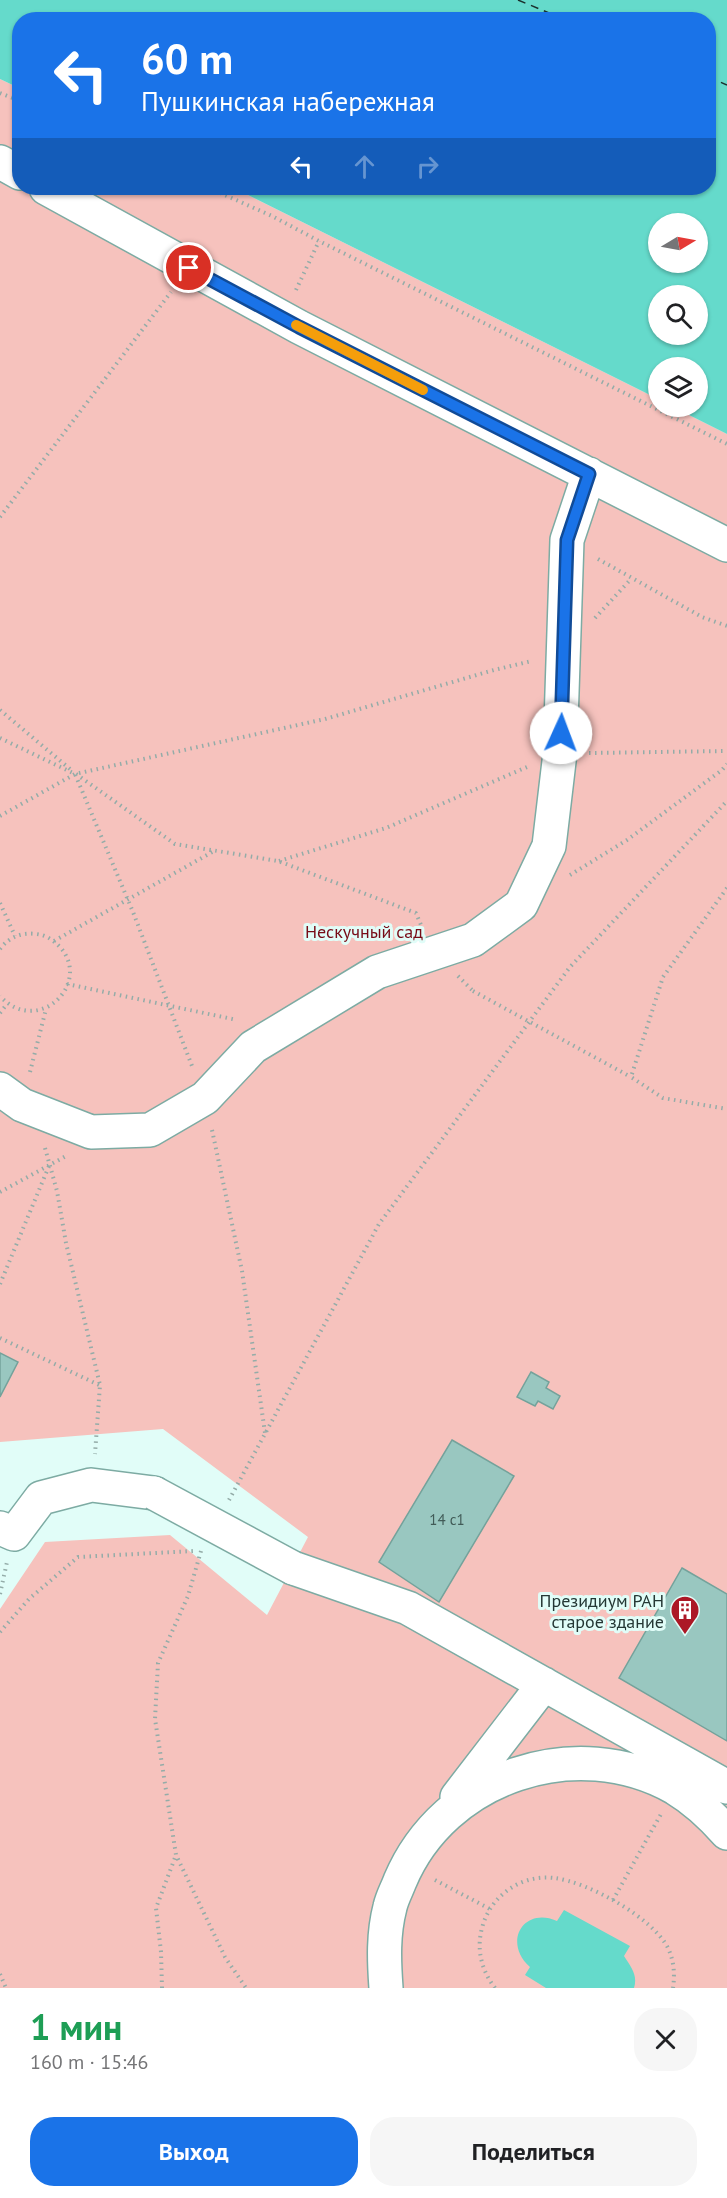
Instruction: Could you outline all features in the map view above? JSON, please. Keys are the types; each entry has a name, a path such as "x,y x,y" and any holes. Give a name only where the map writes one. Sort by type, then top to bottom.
{"lane":[{"path":"59,195 283,318 727,544"},
{"path":"11,1097 91,1131 150,1130 205,1098 253,1047 282,1029 377,972 434,951 473,940 521,905 549,846 560,753 567,540 589,474"},
{"path":"5,1539 41,1498 91,1485 154,1493 293,1568 408,1608 727,1787"},
{"path":"386,1988 383,1948 390,1905 407,1865 544,1684"},
{"path":"436,1824 464,1800 496,1781 531,1768 568,1763 605,1764 641,1773 676,1788 708,1812 727,1833"}],"path":[{"path":"225,195 272,216 319,242 727,444"},
{"path":"283,318 319,242"},
{"path":"0,517 189,268"},
{"path":"567,540 702,617 727,626"},
{"path":"0,816 75,774 325,719 494,670 563,654"},
{"path":"0,710 75,774 175,843 278,861 417,913 434,951"},
{"path":"0,738 75,774 196,1076"},
{"path":"278,861 386,828 560,753 727,751"},
{"path":"569,876 627,840 727,764"},
{"path":"226,1506 379,1224 570,967 727,801"},
{"path":"54,941 215,850"},
{"path":"631,1077 663,977 727,888"},
{"path":"0,903 15,936"},
{"path":"0,949 15,936 28,933 42,934 54,941 63,951 69,963 66,990 57,1001 46,1008 33,1011 19,1010 7,1004 0,996"},
{"path":"67,984 282,1029"},
{"path":"473,991 631,1077 663,1098 727,1108"},
{"path":"0,1013 7,1004"},
{"path":"46,1008 11,1097 43,1142 100,1385 98,1434 91,1485"},
{"path":"210,1121 242,1271 265,1433"},
{"path":"0,1192 114,1131"},
{"path":"0,1284 50,1165"},
{"path":"0,1338 100,1385"},
{"path":"0,1632 29,1599 78,1557 201,1551 188,1596 158,1663 155,1719 176,1855 225,1957 246,1988"},
{"path":"613,1900 676,1788"},
{"path":"162,1988 156,1908 176,1855"},
{"path":"407,1865 490,1909"},
{"path":"495,1988 483,1968 480,1950 481,1932 490,1909 502,1895 517,1884 541,1878 566,1880 613,1900 647,1924 662,1939 668,1949 674,1969 673,1988"},
{"path":"0,1974 6,1988"}],"green space":[{"name":"Нескучный сад","path":"0,79 12,85 12,195 248,195 648,394 648,417 693,417 727,434 727,1988 0,1988 0,1609 45,1542 170,1535 267,1615 308,1537 163,1429 0,1442"}],"shaded area":[{"path":"0,0 727,0 727,434 693,417 708,417 708,357 648,357 648,394 248,195 716,195 716,12 12,12 12,85 0,79"},
{"path":"564,1910 630,1946 624,1956 634,1975 634,1988 546,1988 525,1975 530,1967 518,1947 521,1929 535,1918 557,1921"}],"building":[{"path":"0,1353 18,1362 0,1397"},
{"path":"531,1372 549,1382 546,1388 560,1396 553,1409 538,1401 535,1406 517,1397"},
{"path":"452,1440 514,1476 439,1602 379,1562"},
{"name":"Президиум РАН старое здание","path":"682,1568 727,1594 727,1741 619,1678"}],"ferry route":[{"path":"518,0 547,12"},
{"path":"716,80 727,85"}],"slow traffic":[{"path":"296,325 423,390"}],"place":[{"name":"Президиум РАН старое здание","path":"685,1636"}],"route":[{"path":"189,268 299,327 589,474 567,540 561,733"}]}
